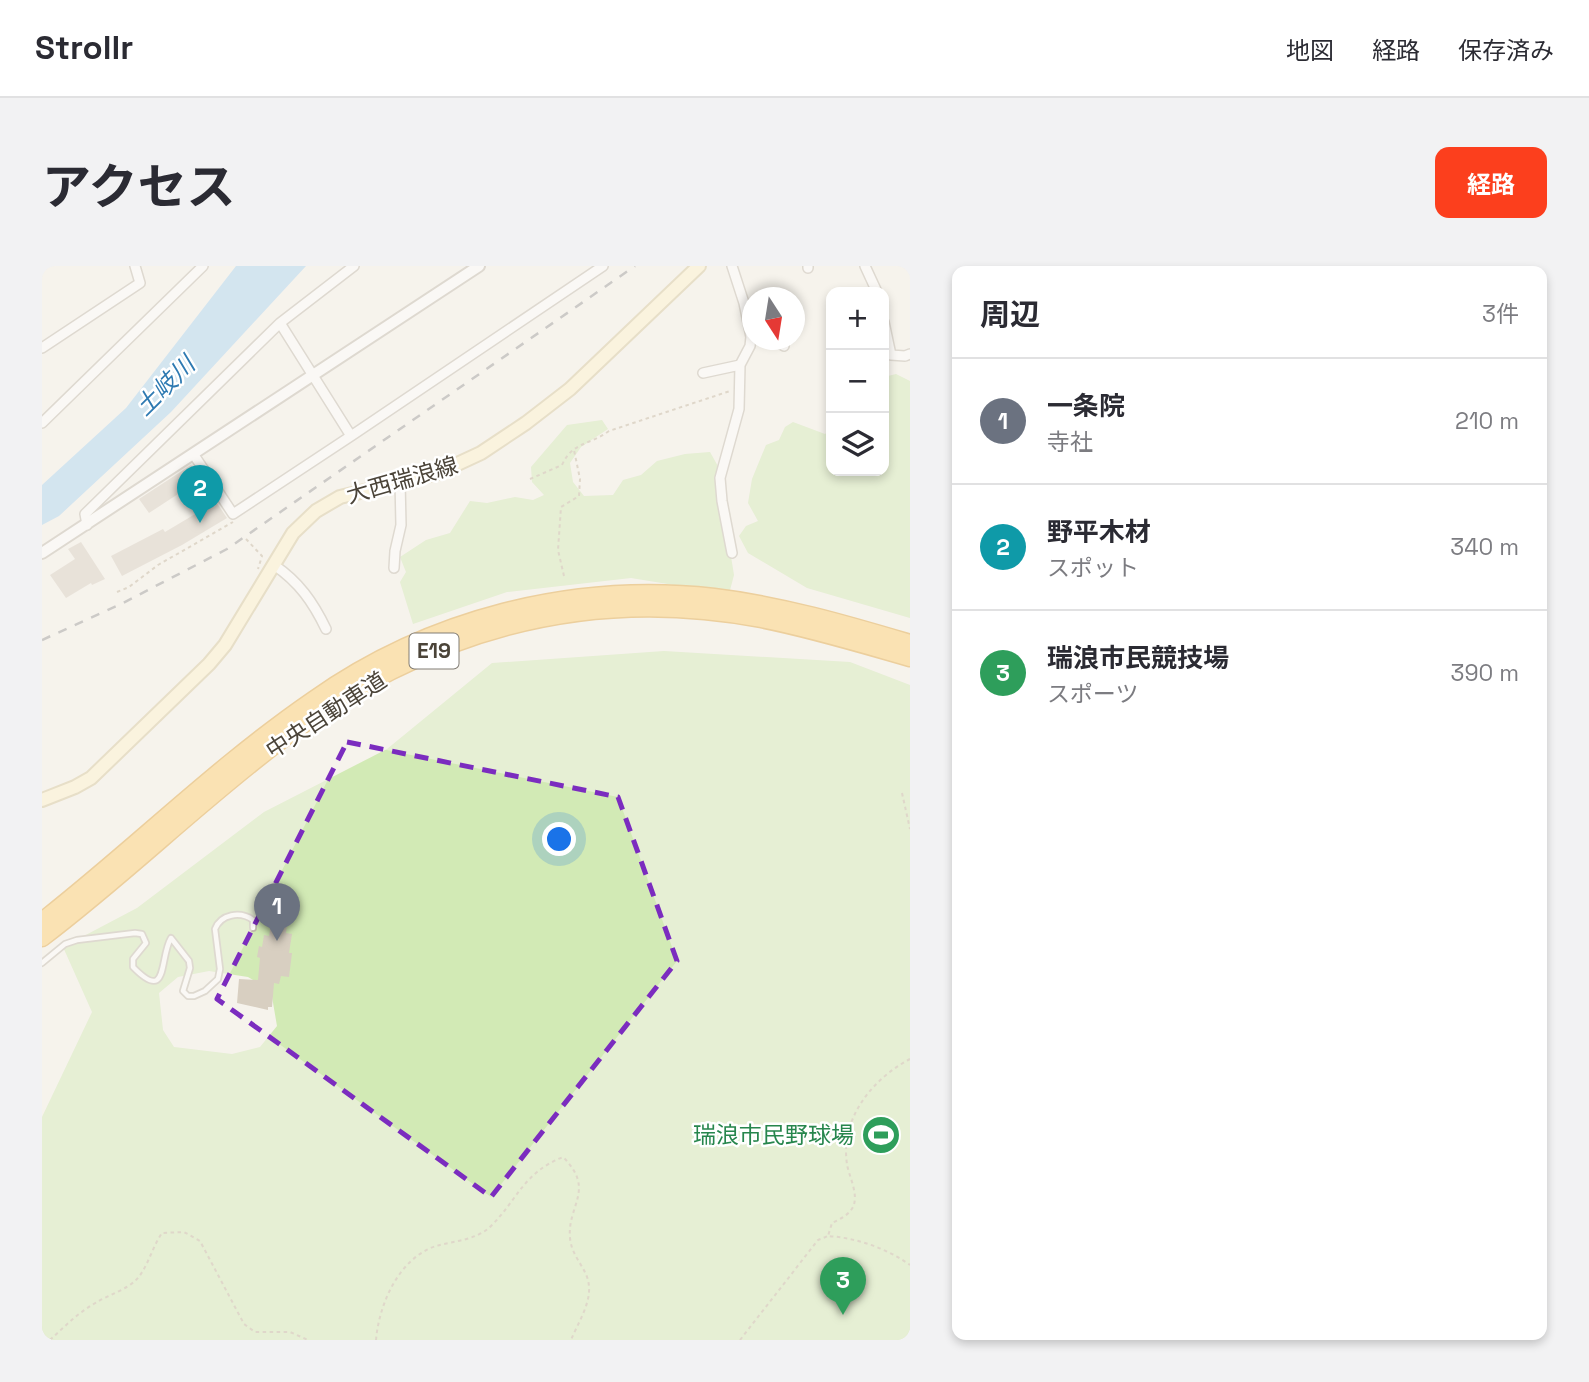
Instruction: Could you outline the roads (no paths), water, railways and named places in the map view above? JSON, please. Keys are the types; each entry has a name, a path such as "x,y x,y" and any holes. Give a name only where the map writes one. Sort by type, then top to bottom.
{"highway":[{"name":"中央自動車道","path":"42,921 216,773 314,698 382,659 444,630 516,608 552,601 607,594 645,593 716,597 835,621 910,643"},
{"name":"中央自動車道","path":"42,938 111,884 278,743 313,718 378,678 459,641 510,625 556,615 603,610 681,609 795,626 910,658"},
{"path":"835,621 910,637"}],"main road":[{"name":"大西瑞浪線","path":"42,800 91,778 209,664 225,645 293,533 316,511 340,497 460,465 526,423 570,388 699,266"}],"street":[{"path":"42,348 140,284 135,266"},
{"path":"43,421 203,266"},
{"path":"86,525 85,513 280,323 354,266"},
{"path":"42,553 479,266"},
{"path":"732,266 742,298"},
{"path":"865,266 875,287"},
{"path":"194,455 233,514 596,268"},
{"path":"280,323 351,436"},
{"path":"889,346 891,355 910,354"},
{"path":"732,553 720,478 739,409 740,365 748,350"},
{"path":"703,373 740,365"},
{"path":"394,568 401,524 400,481"},
{"path":"271,570 303,590 326,629"}],"lane":[{"path":"42,964 65,944 77,940 142,934 146,943 133,959 133,967 146,980 152,982 158,980 162,974 170,938 189,961 190,968 183,991 188,996 194,996 218,979 220,969 216,924 225,917 245,915 253,920 253,928"}],"water":[{"name":"土岐川","path":"236,266 306,266 171,412 59,516 42,525 42,485 126,408"}],"railway":[{"path":"42,640 123,603 227,549 635,266"}],"place":[{"name":"野平木材","path":"200,523"},
{"name":"一条院","path":"277,941"},
{"name":"瑞浪市民野球場","path":"881,1135"},
{"name":"瑞浪市民競技場","path":"843,1315"}]}
